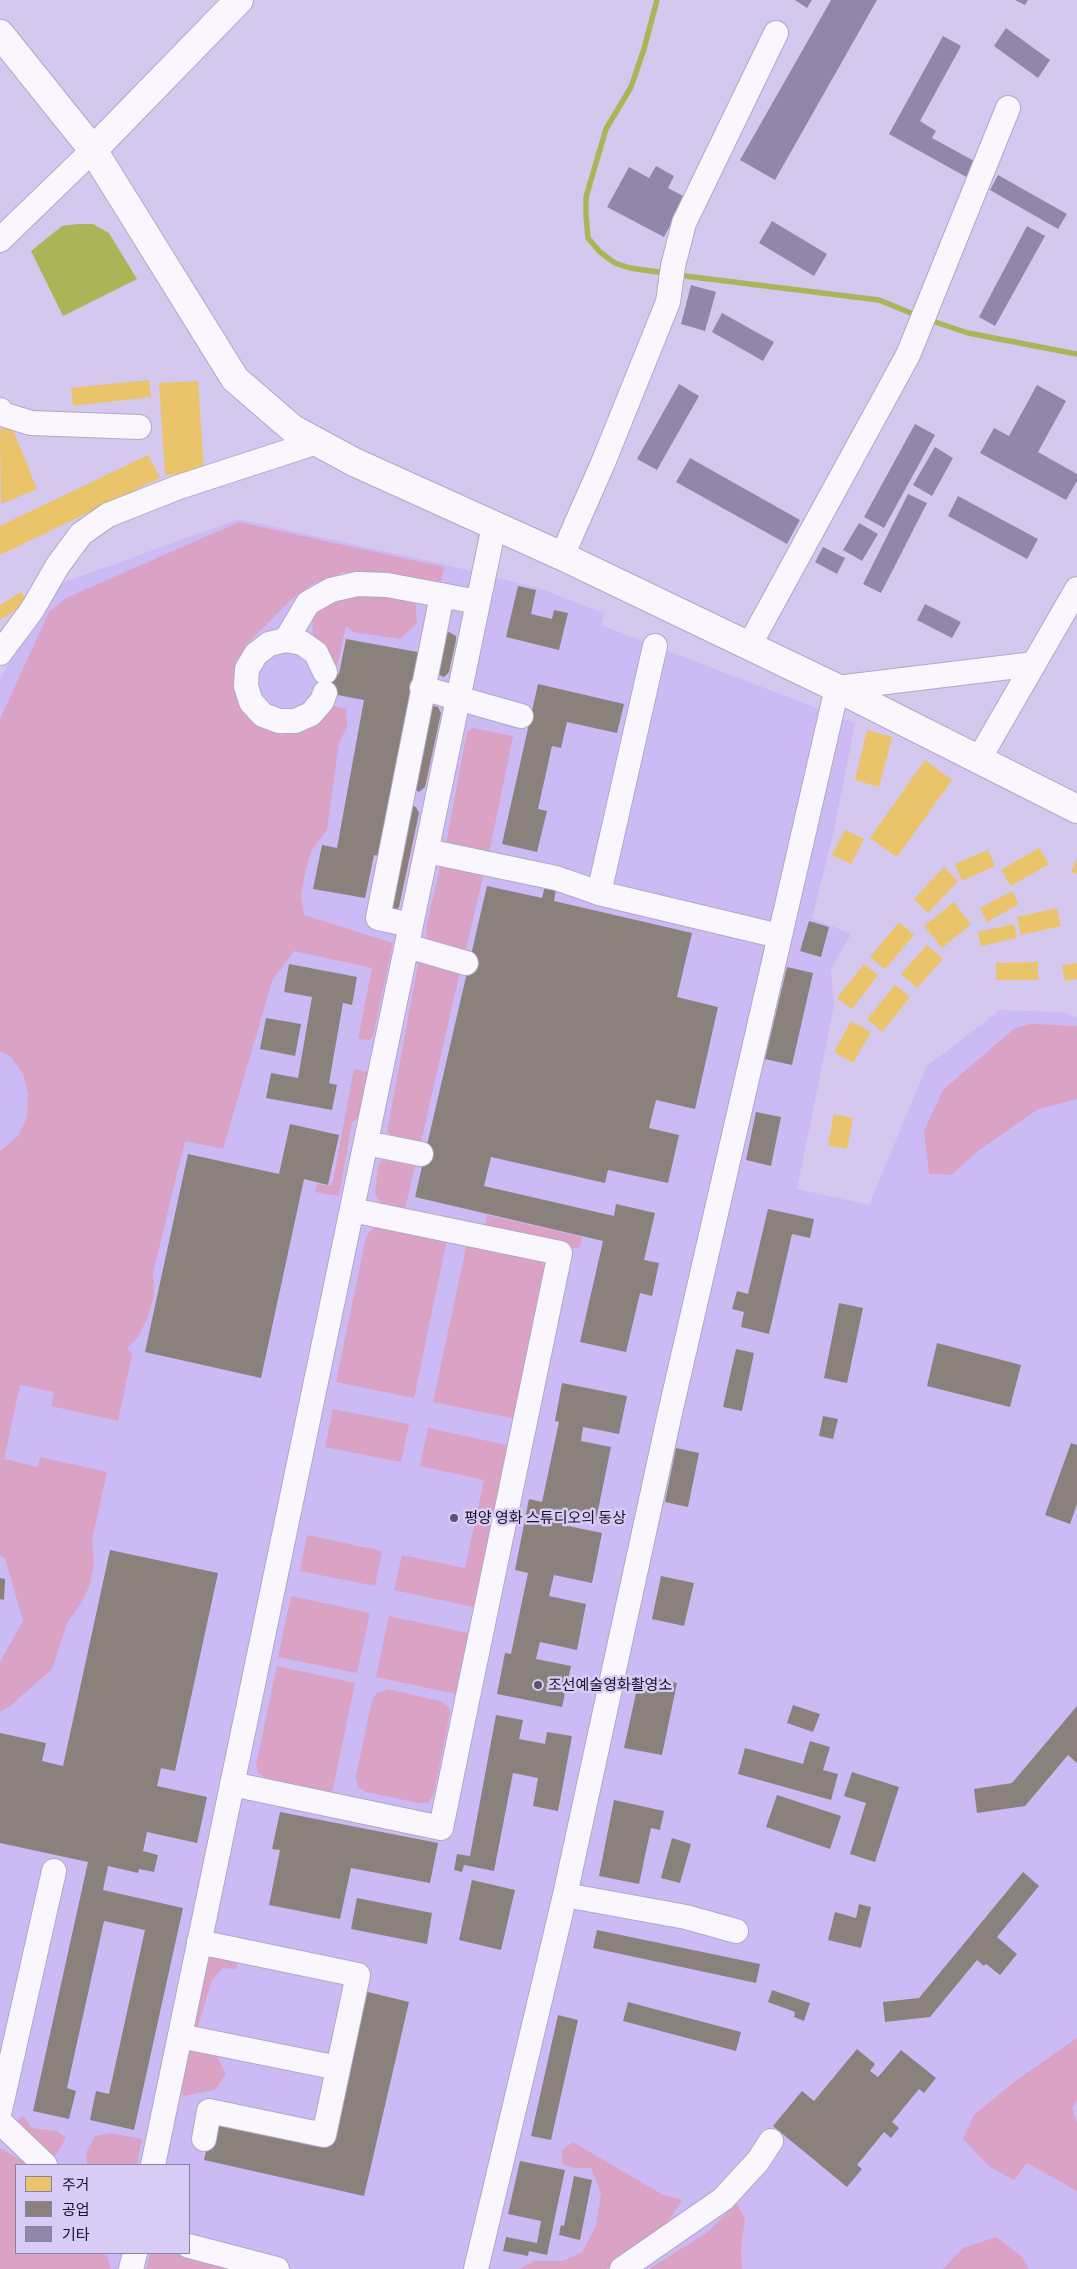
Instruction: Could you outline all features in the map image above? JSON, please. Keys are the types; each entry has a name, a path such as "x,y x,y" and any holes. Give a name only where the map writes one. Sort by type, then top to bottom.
{"main road":[{"path":"93,150 239,0"},
{"path":"0,34 93,150 235,379 293,429 354,462 562,556 837,688 1077,808"}],"street":[{"path":"562,556 668,302 684,223 776,33"},
{"path":"748,646 908,355 1008,108"},
{"path":"0,240 93,150"},
{"path":"0,410 2,414 30,423 139,427"},
{"path":"0,653 32,610 58,565 81,534 108,515 179,487 317,442"},
{"path":"153,2164 494,526"},
{"path":"286,640 302,643 316,653 325,682 322,701 311,714 295,721 278,721 263,715 252,702 246,686 247,669 256,654 269,644 286,640 308,603 331,590 357,584 386,585 478,602"},
{"path":"979,759 1077,589"},
{"path":"442,595 422,688 378,918 466,963"},
{"path":"599,893 655,646"},
{"path":"476,2269 565,1895 670,1413 837,688 1034,664"},
{"path":"422,688 521,716"},
{"path":"427,851 556,878 599,893 779,936"},
{"path":"366,1143 421,1154"},
{"path":"232,1784 441,1828 560,1253 352,1210"},
{"path":"0,2110 54,1871"},
{"path":"565,1895 686,1918 736,1931"},
{"path":"199,1942 358,1974 324,2135 210,2111 204,2139"},
{"path":"180,2036 338,2068"},
{"path":"0,2122 44,2164"},
{"path":"622,2269 723,2199 758,2161 771,2141"},
{"path":"190,2246 277,2269"},
{"path":"131,2269 135,2254"}],"shaded area":[{"path":"93,224 109,233 137,279 63,316 31,251 62,226"},
{"name":"조선예술영화촬영소","path":"239,519 447,565 541,589 604,613 601,625 855,723 833,834 812,918 851,934 831,969 834,1005 797,1189 869,1205 927,1066 1000,1010 1061,1012 1077,1017 1077,2269 0,2269 0,679 51,587"},
{"path":"239,522 444,567 441,581 343,572 311,585 293,598 246,645 239,666 261,725 281,735 306,729 334,706 346,709 347,727 339,743 327,830 311,851 305,873 301,896 304,915 393,943 373,1036 370,1040 358,1039 372,968 294,951 272,981 223,1149 185,1141 153,1273 154,1295 148,1317 138,1337 127,1348 132,1355 118,1421 51,1406 54,1392 20,1385 4,1459 38,1467 40,1457 107,1472 92,1540 94,1563 90,1585 80,1605 67,1623 52,1669 10,1706 0,1712 0,1662 23,1621 5,1558 0,1556 0,1151 18,1136 27,1117 28,1095 23,1073 10,1056 0,1051 0,719 49,612 66,598"},
{"path":"377,592 415,598 417,623 400,639 353,632 346,626 337,666 330,665 321,653 313,634 312,620 323,602"},
{"path":"473,728 513,736 489,854 446,844 467,732"},
{"path":"441,864 485,869 465,953 430,944 427,938 426,927"},
{"path":"423,959 460,971 421,1142 392,1136 387,1132 418,964"},
{"path":"1032,1024 1077,1026 1077,1099 1038,1109 978,1151 951,1175 929,1174 924,1131 943,1090 1015,1028"},
{"path":"354,1069 367,1072 360,1117 352,1122 339,1196 315,1192 317,1184 332,1186"},
{"path":"382,1160 415,1166 405,1209 382,1204 375,1194 378,1166"},
{"path":"487,1215 582,1237 581,1244 578,1248 572,1248 485,1227"},
{"path":"378,1227 447,1239 414,1398 336,1382 366,1237 371,1230"},
{"path":"467,1243 538,1259 543,1264 546,1274 516,1419 433,1402"},
{"path":"333,1409 409,1424 401,1462 325,1447"},
{"path":"428,1428 511,1446 478,1608 394,1590 402,1555 465,1568 484,1480 420,1466"},
{"path":"307,1535 382,1551 375,1586 300,1571"},
{"path":"291,1596 370,1613 357,1673 278,1657"},
{"path":"389,1616 473,1634 460,1695 376,1677"},
{"path":"277,1666 355,1683 332,1793 268,1779 258,1773 256,1765"},
{"path":"387,1689 440,1701 448,1706 450,1713 434,1793 428,1803 418,1803 366,1792 358,1787 356,1776 372,1700 377,1693"},
{"path":"208,1954 239,1958 236,1969 223,1968 212,1980 198,2026 189,2026"},
{"path":"1077,2038 1077,2100 1072,2108 1077,2123 1077,2191 1027,2163 1014,2180 990,2167 963,2139 974,2115 1014,2082"},
{"path":"190,2042 216,2055 226,2074 215,2090 183,2096 177,2080"},
{"path":"23,2116 32,2128 57,2131 66,2138 55,2156 33,2149 15,2123"},
{"path":"110,2133 142,2139 137,2164 87,2164 86,2153 95,2136"},
{"path":"573,2142 663,2195 682,2200 663,2229 606,2269 519,2269 534,2261 563,2261 582,2252 596,2226 601,2193 591,2168 576,2168 562,2164 562,2150"},
{"path":"0,2148 24,2164 15,2164 15,2254 104,2254 108,2257 111,2269 0,2269"},
{"path":"736,2203 745,2218 741,2248 742,2269 649,2269 709,2231"},
{"path":"996,2237 1020,2255 1029,2269 943,2269 963,2248"},
{"path":"190,2253 258,2269 146,2269 150,2254"}],"building: 주거":[{"path":"149,380 151,397 73,406 71,388"},
{"path":"198,381 204,473 165,475 159,383"},
{"path":"11,425 37,489 1,504 0,430"},
{"path":"148,455 160,478 0,555 0,526"},
{"path":"21,592 28,602 0,620 0,605"},
{"path":"867,730 892,737 879,787 855,780"},
{"path":"925,760 952,780 897,857 870,838"},
{"path":"845,830 864,839 851,864 832,855"},
{"path":"1039,848 1049,864 1011,886 1001,870"},
{"path":"988,850 995,866 962,881 955,864"},
{"path":"1077,858 1077,874 1071,872"},
{"path":"944,867 958,881 928,913 914,899"},
{"path":"1012,891 1019,904 987,922 980,908"},
{"path":"954,902 971,924 942,948 924,926"},
{"path":"1057,908 1061,926 1021,935 1017,917"},
{"path":"899,922 914,935 885,969 870,957"},
{"path":"1014,924 1017,938 981,946 978,932"},
{"path":"927,945 943,959 917,988 901,974"},
{"path":"1038,962 1038,980 996,980 996,963"},
{"path":"1077,963 1077,979 1065,981 1062,966"},
{"path":"864,964 878,975 852,1009 837,998"},
{"path":"895,985 910,997 882,1032 867,1019"},
{"path":"851,1021 871,1032 853,1063 834,1052"},
{"path":"834,1114 853,1118 847,1149 828,1145"}],"building: 공업":[{"path":"518,586 536,590 531,614 552,619 554,610 568,613 559,650 506,637"},
{"path":"449,632 456,636 456,640 449,672 444,677 437,674 445,634"},
{"path":"346,639 423,653 386,857 374,855 365,898 313,889 322,845 337,848 364,700 317,691 320,671 339,674"},
{"path":"538,684 624,704 617,733 567,722 561,748 552,746 538,809 547,811 537,852 502,844"},
{"path":"438,707 441,713 425,787 419,792 413,788 430,708"},
{"path":"412,806 416,807 419,813 399,907 397,910 390,911"},
{"path":"487,886 542,898 545,886 556,889 554,901 692,933 677,997 718,1007 695,1109 656,1100 649,1128 679,1135 668,1183 608,1170 605,1183 491,1157 484,1186 614,1216 616,1204 655,1213 644,1260 659,1263 652,1296 640,1293 626,1352 580,1342 603,1241 415,1197"},
{"path":"809,921 829,927 821,957 800,951"},
{"path":"289,964 357,977 352,1005 343,1003 329,1083 337,1085 332,1110 266,1098 271,1073 298,1078 312,997 284,992"},
{"path":"787,967 813,973 792,1065 765,1059"},
{"path":"266,1018 301,1024 295,1056 260,1049"},
{"path":"756,1112 781,1117 771,1166 746,1160"},
{"path":"290,1124 339,1135 328,1185 304,1179 261,1378 145,1352 188,1154 279,1174"},
{"path":"768,1209 814,1219 810,1238 792,1234 769,1334 741,1327 744,1312 732,1309 737,1291 748,1294"},
{"path":"839,1303 863,1308 847,1383 824,1378"},
{"path":"937,1343 1021,1365 1010,1407 927,1386"},
{"path":"736,1349 754,1353 742,1411 723,1407"},
{"path":"562,1383 627,1396 619,1434 583,1427 581,1441 611,1447 596,1520 566,1514 563,1525 602,1533 592,1583 554,1575 549,1596 586,1604 577,1650 540,1642 536,1659 571,1666 562,1707 497,1694 505,1653 511,1654 528,1573 515,1570 529,1499 542,1502 559,1422 555,1421"},
{"path":"823,1416 838,1419 833,1439 819,1436"},
{"path":"1071,1443 1077,1445 1077,1504 1070,1524 1045,1515"},
{"path":"676,1448 699,1453 688,1507 665,1502"},
{"path":"110,1550 218,1573 175,1771 161,1768 157,1786 207,1797 197,1843 147,1832 143,1851 158,1855 154,1872 139,1869 138,1873 108,1866 103,1890 183,1908 134,2130 90,2120 96,2091 109,2094 145,1930 104,1921 67,2088 76,2091 69,2119 33,2111 88,1862 0,1843 0,1733 46,1743 42,1761 63,1766"},
{"path":"661,1576 694,1583 684,1626 652,1619"},
{"path":"0,1578 5,1579 4,1600 0,1599"},
{"path":"640,1675 677,1683 662,1755 624,1748"},
{"path":"793,1705 820,1714 813,1732 787,1723"},
{"path":"1077,1706 1077,1763 1068,1755 1025,1806 977,1813 974,1789 1012,1783"},
{"path":"496,1715 523,1720 519,1739 545,1744 547,1732 572,1736 558,1811 533,1806 538,1778 513,1773 494,1871 464,1865 462,1872 454,1870 457,1854 470,1856"},
{"path":"810,1741 830,1747 823,1770 838,1774 831,1800 738,1774 745,1748 803,1764"},
{"path":"852,1772 899,1787 875,1862 850,1854 866,1803 844,1796"},
{"path":"777,1795 841,1816 830,1849 766,1827"},
{"path":"614,1800 664,1811 660,1830 651,1828 639,1884 599,1876"},
{"path":"280,1812 438,1843 430,1883 351,1868 340,1919 269,1905 280,1850 272,1849"},
{"path":"672,1838 691,1844 680,1883 661,1878"},
{"path":"1023,1872 1039,1886 997,1937 1017,1954 1000,1975 986,1964 984,1966 977,1960 930,2017 885,2022 883,2002 919,1998"},
{"path":"472,1880 515,1890 501,1950 459,1940"},
{"path":"357,1898 432,1913 427,1944 351,1929"},
{"path":"859,1904 871,1907 861,1948 828,1940 835,1912 856,1918"},
{"path":"597,1930 760,1964 756,1983 593,1948"},
{"path":"772,1990 810,2003 804,2021 794,2017 795,2012 768,2002"},
{"path":"364,1991 409,2002 364,2196 204,2160 214,2118 329,2144"},
{"path":"628,2002 741,2032 736,2051 623,2021"},
{"path":"558,2015 578,2020 551,2140 531,2136"},
{"path":"857,2049 875,2064 870,2071 878,2077 901,2050 936,2078 924,2093 919,2089 892,2122 899,2128 891,2138 884,2132 857,2165 862,2169 847,2187 773,2126 802,2091 814,2101"},
{"path":"520,2161 565,2170 547,2255 529,2251 528,2256 503,2251 506,2237 537,2243 541,2221 508,2214"},
{"path":"574,2176 592,2180 580,2240 559,2235 561,2225 564,2226"}],"building: 기타":[{"path":"795,0 812,0 807,8"},
{"path":"831,0 877,0 775,180 740,160"},
{"path":"1015,0 1028,0 1025,5"},
{"path":"1006,28 1050,60 1038,78 994,46"},
{"path":"943,36 961,46 920,121 936,131 932,138 976,162 968,178 889,134"},
{"path":"656,166 674,176 668,188 685,197 664,237 607,207 629,167 649,178"},
{"path":"998,175 1067,214 1058,229 990,190"},
{"path":"772,221 827,254 814,276 759,243"},
{"path":"1027,226 1045,236 995,326 979,317"},
{"path":"691,285 716,292 705,331 681,324"},
{"path":"722,313 774,342 763,361 712,332"},
{"path":"679,384 699,396 657,470 637,459"},
{"path":"1037,385 1066,401 1038,452 1077,474 1077,481 1066,500 980,453 994,428 1009,436"},
{"path":"915,424 935,435 884,528 864,517"},
{"path":"935,447 953,458 932,496 913,485"},
{"path":"690,458 800,520 787,544 676,482"},
{"path":"908,494 927,503 881,593 863,584"},
{"path":"958,496 1038,539 1027,559 948,516"},
{"path":"859,523 878,534 862,561 843,550"},
{"path":"823,547 845,558 837,574 815,562"},
{"path":"925,604 961,622 952,638 917,620"}],"waterway":[{"path":"657,0 644,49 631,87 606,129 586,197 586,215 588,238 600,252 615,263 630,268 665,273"},
{"path":"677,275 879,300 918,316"},
{"path":"929,320 968,333 1077,354"}],"place":[{"name":"평양 영화 스튜디오의 동상","path":"454,1518"},
{"name":"조선예술영화촬영소","path":"538,1685"}]}
